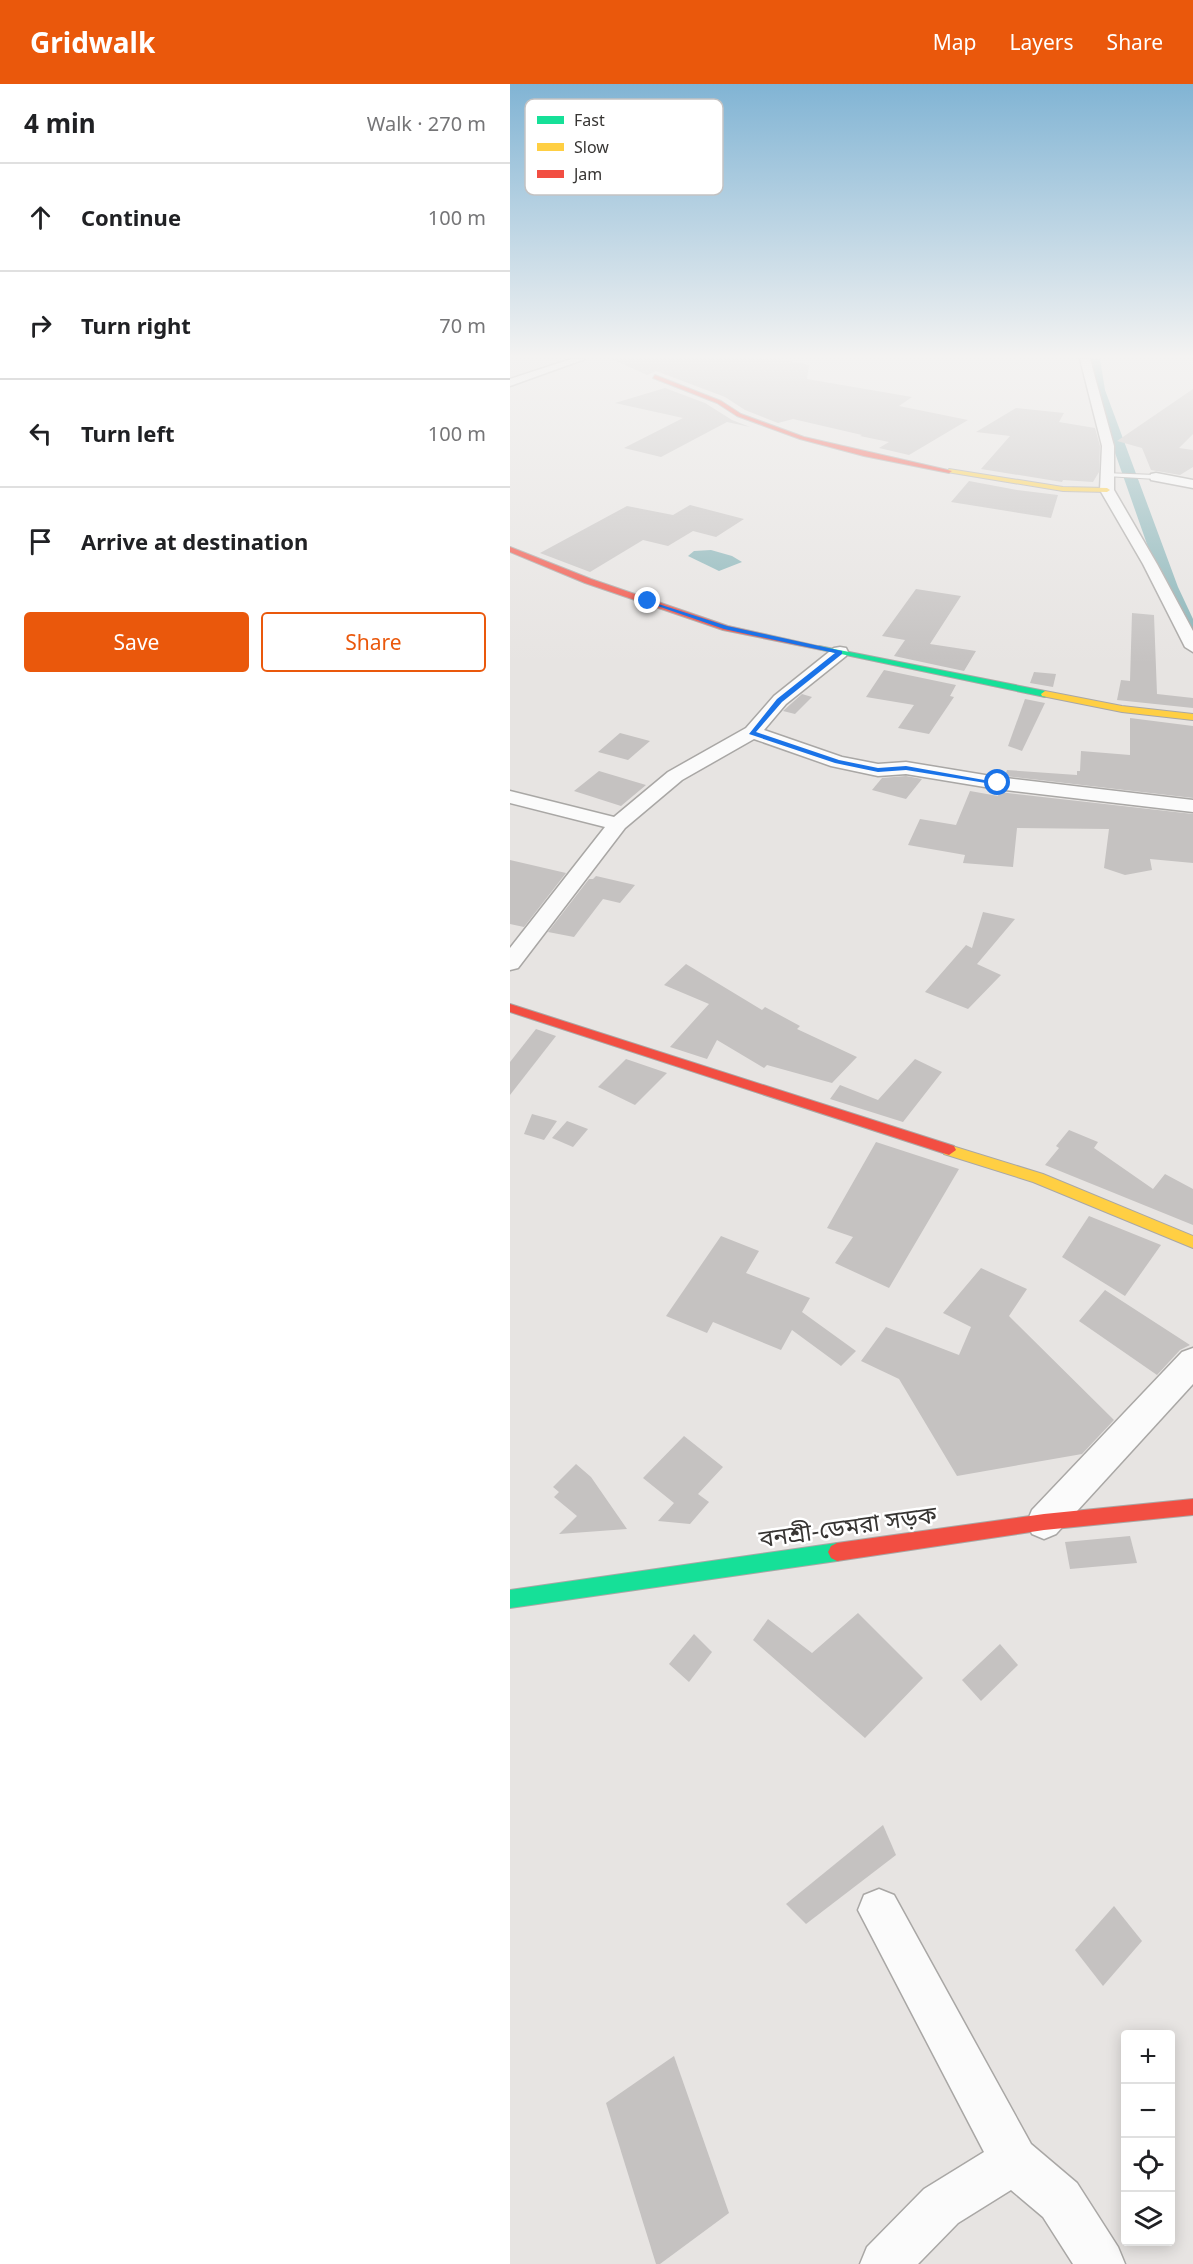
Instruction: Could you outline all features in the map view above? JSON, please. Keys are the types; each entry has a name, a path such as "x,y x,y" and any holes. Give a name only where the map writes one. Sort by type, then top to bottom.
{"street":[{"path":"892,461 1088,492 1107,490"},
{"path":"1110,461 1111,474 1107,490 1150,564 1193,647"},
{"path":"1156,477 1193,484"},
{"path":"510,549 588,581 705,622 893,665 1122,709 1193,717"},
{"path":"510,963 618,824 675,776 752,732 780,700 840,652"},
{"path":"752,732 838,762 878,770 906,768 1033,788 1193,806"},
{"path":"510,797 618,824"},
{"path":"510,1008 866,1125 1038,1178 1193,1242"},
{"path":"1044,1522 1193,1362"},
{"name":"বনশ্রী-ডেমরা সড়ক","path":"510,1599 1044,1522 1193,1507"},
{"path":"879,1910 1014,2161 1060,2200 1101,2264"},
{"path":"884,2264 941,2206 1014,2161"}],"lane":[{"path":"1111,474 1156,477"}],"water":[{"path":"711,550 732,556 742,562 719,571 688,556 694,551"}],"building":[{"path":"988,461 1099,461 1099,472 1093,482 1063,480 1062,482 981,469"},
{"path":"1147,461 1193,461 1193,467 1180,475 1151,470"},
{"path":"969,481 1058,495 1051,518 951,502"},
{"path":"690,505 744,519 716,537 693,531 668,546 643,540 590,572 540,553 627,506 673,515"},
{"path":"916,589 961,596 930,644 976,651 964,671 894,656 905,640 882,636"},
{"path":"1132,613 1154,615 1157,694 1193,698 1193,708 1117,700 1121,680 1130,681"},
{"path":"884,670 956,685 950,696 954,697 929,734 898,728 914,705 866,697"},
{"path":"1034,672 1056,674 1053,687 1030,683"},
{"path":"802,694 812,697 795,714 783,711"},
{"path":"1025,699 1045,703 1022,751 1008,746"},
{"path":"1130,718 1193,726 1193,798 1005,776 1007,770 1077,775 1077,771 1080,771 1081,751 1130,755"},
{"path":"620,733 650,741 628,760 598,752"},
{"path":"599,771 646,785 621,806 574,791"},
{"path":"906,776 922,779 906,799 872,790 882,778"},
{"path":"970,791 998,796 999,792 1193,814 1193,863 1150,859 1152,870 1125,875 1104,868 1109,829 1017,828 1013,867 963,863 965,855 908,845 920,819 956,825"},
{"path":"510,860 566,873 524,927 510,924"},
{"path":"596,876 635,885 620,903 603,899 574,937 548,932 589,879"},
{"path":"983,912 1015,919 977,964 1001,975 968,1009 925,992 966,945 972,948"},
{"path":"686,964 762,1010 765,1007 800,1026 797,1029 857,1057 832,1083 767,1065 764,1068 717,1040 707,1059 670,1047 709,1004 664,985"},
{"path":"536,1029 556,1036 510,1095 510,1062"},
{"path":"626,1059 667,1073 635,1105 598,1087"},
{"path":"915,1059 942,1072 903,1122 830,1099 840,1085 878,1100"},
{"path":"532,1114 557,1121 544,1140 524,1134"},
{"path":"567,1121 588,1129 573,1147 552,1138"},
{"path":"1069,1130 1098,1142 1094,1148 1153,1189 1165,1174 1193,1189 1193,1225 1045,1165 1059,1148 1056,1146"},
{"path":"876,1142 959,1169 889,1288 835,1263 853,1237 827,1228"},
{"path":"1089,1216 1161,1245 1125,1296 1062,1257"},
{"path":"721,1236 759,1251 746,1273 810,1298 802,1312 856,1351 841,1366 792,1330 781,1350 713,1322 707,1333 666,1316"},
{"path":"981,1268 1027,1289 1009,1316 1114,1420 1082,1454 957,1476 899,1379 861,1361 886,1327 959,1355 971,1327 943,1313"},
{"path":"1105,1290 1190,1345 1180,1350 1157,1375 1079,1321"},
{"path":"684,1436 723,1467 698,1494 709,1502 690,1524 658,1521 674,1503 643,1478"},
{"path":"576,1464 591,1477 627,1529 559,1534 577,1516 554,1497 559,1492 553,1487"},
{"path":"1130,1536 1137,1563 1070,1569 1065,1542"},
{"path":"858,1613 923,1678 865,1738 753,1640 768,1619 812,1653"},
{"path":"694,1634 712,1652 689,1682 669,1664"},
{"path":"1000,1644 1018,1665 981,1701 962,1680"},
{"path":"883,1825 896,1855 806,1924 786,1904"},
{"path":"1114,1906 1142,1941 1103,1986 1075,1950"},
{"path":"674,2056 729,2213 660,2264 656,2264 606,2103"}],"waterway":[{"path":"1124,461 1170,587 1193,637"}],"traffic: fast":[{"path":"822,648 1045,694"},
{"path":"510,1599 837,1552"}],"traffic: slow":[{"path":"949,471 1063,489 1107,490"},
{"path":"1045,694 1122,709 1193,717"},
{"path":"949,1150 1038,1178 1193,1242"}],"traffic: jam":[{"path":"898,461 949,471"},
{"path":"510,549 588,581 726,628 822,648"},
{"path":"510,1008 949,1150"},
{"path":"837,1552 1044,1522 1193,1507"}],"route":[{"path":"648,601 726,628 840,652 780,700 752,732 838,762 878,770 906,768 998,783"}]}
